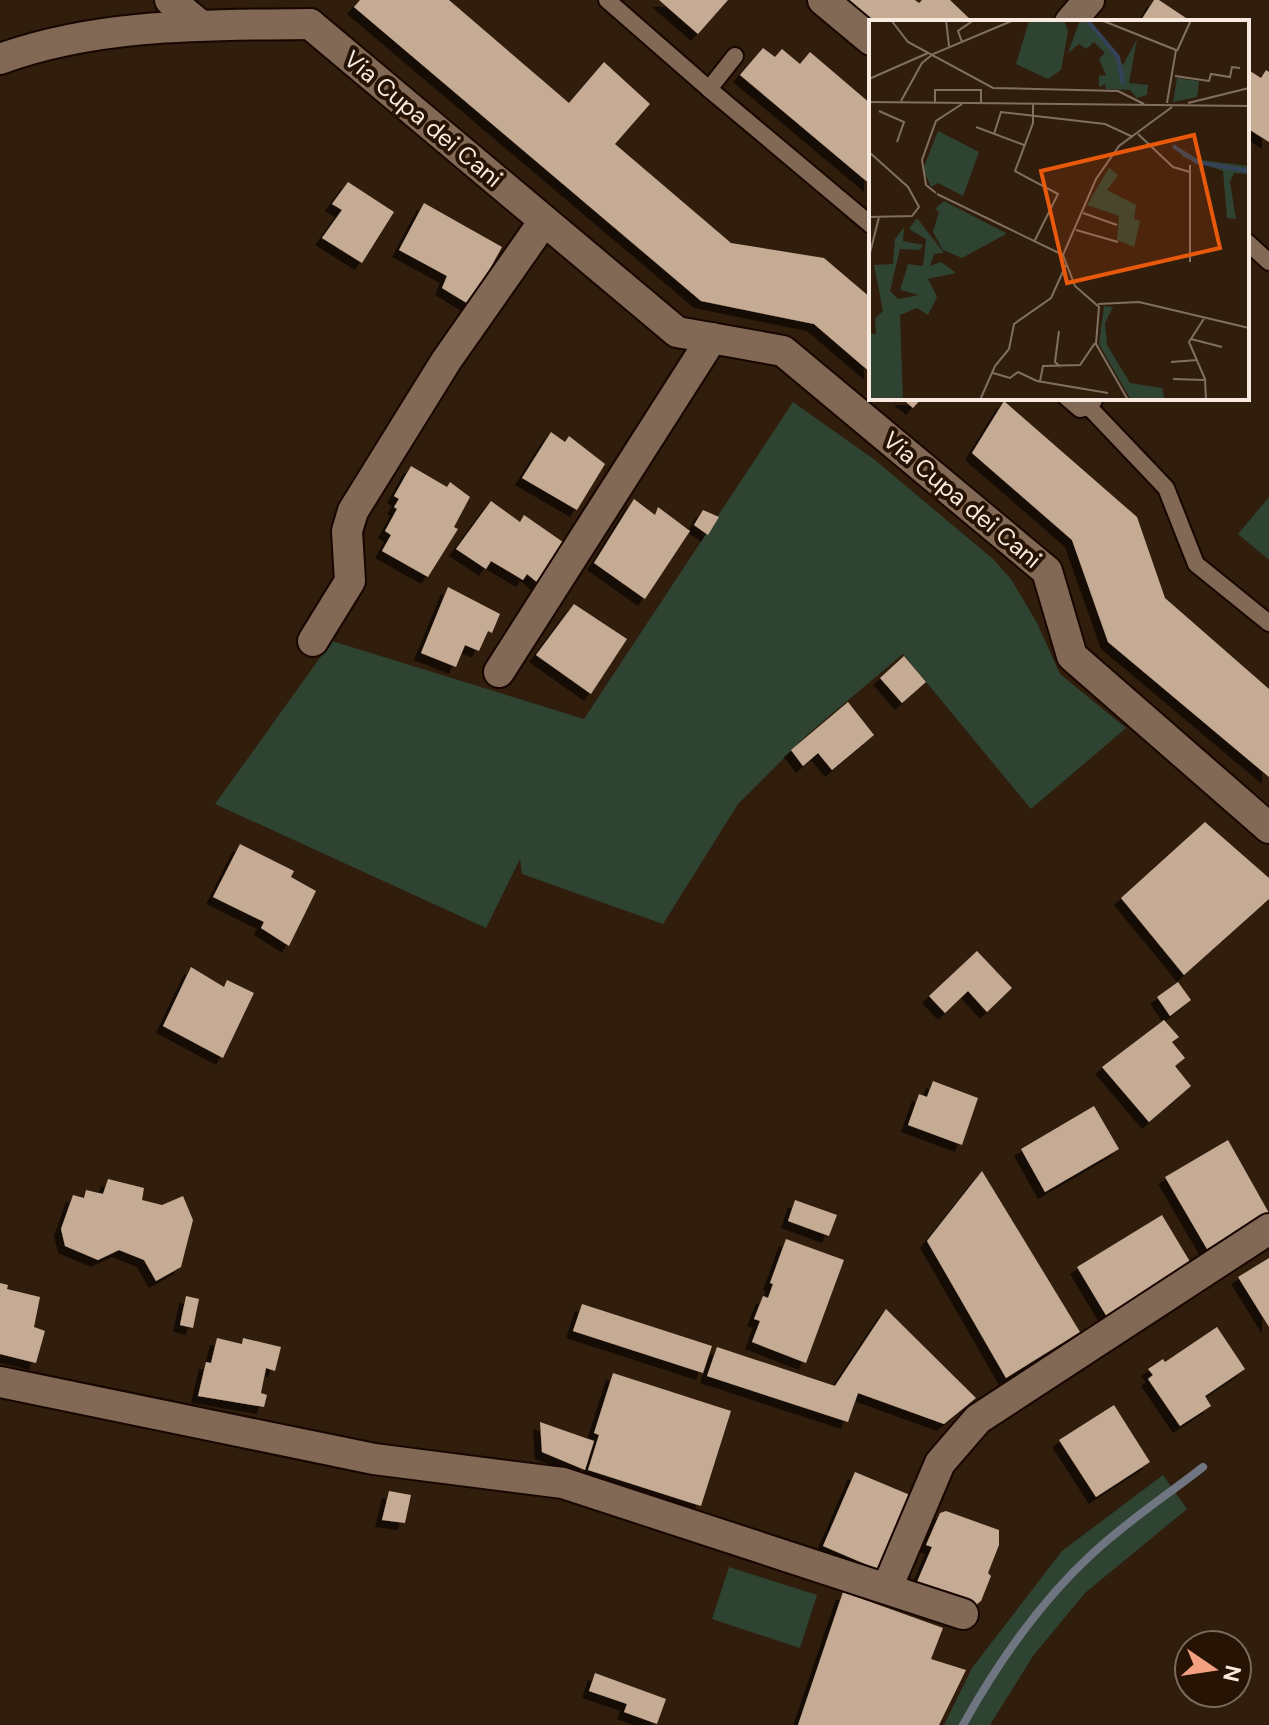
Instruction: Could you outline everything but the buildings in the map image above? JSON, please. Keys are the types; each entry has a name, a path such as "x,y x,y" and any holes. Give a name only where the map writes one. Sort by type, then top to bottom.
{"street":[{"path":"170,0 200,25"},
{"path":"1072,20 1089,0"},
{"path":"0,59 33,47 82,37 200,25 312,8"},
{"name":"Via Cupa dei Cani","path":"312,8 544,221 677,332 783,351 1047,571 1072,656 1269,828"},
{"path":"833,9 869,38"},
{"path":"313,641 350,581 352,559 347,531 353,511 446,361 544,221"},
{"path":"499,672 712,338"},
{"path":"887,1588 940,1463 978,1419 1269,1229"},
{"path":"0,1382 374,1459 563,1483 963,1614"}],"lane":[{"path":"607,0 869,223"},
{"path":"709,89 735,56"},
{"path":"1249,244 1269,262"},
{"path":"1069,400 1080,409 1092,402 1166,488 1196,564 1269,623"}],"green space":[{"path":"793,402 875,460 993,559 1011,579 1037,623 1060,674 1126,728 1031,809 903,654 809,733 738,804 663,924 522,874 520,859 486,928 215,804 332,641 584,719"},
{"path":"1269,497 1269,560 1238,534"},
{"path":"1163,1475 1187,1509 1085,1593 1033,1656 990,1725 944,1725 972,1668 1062,1551"},
{"path":"729,1567 817,1595 800,1648 712,1619"}],"waterway":[{"path":"963,1725 1021,1634 1073,1572 1118,1531 1203,1467"}]}
